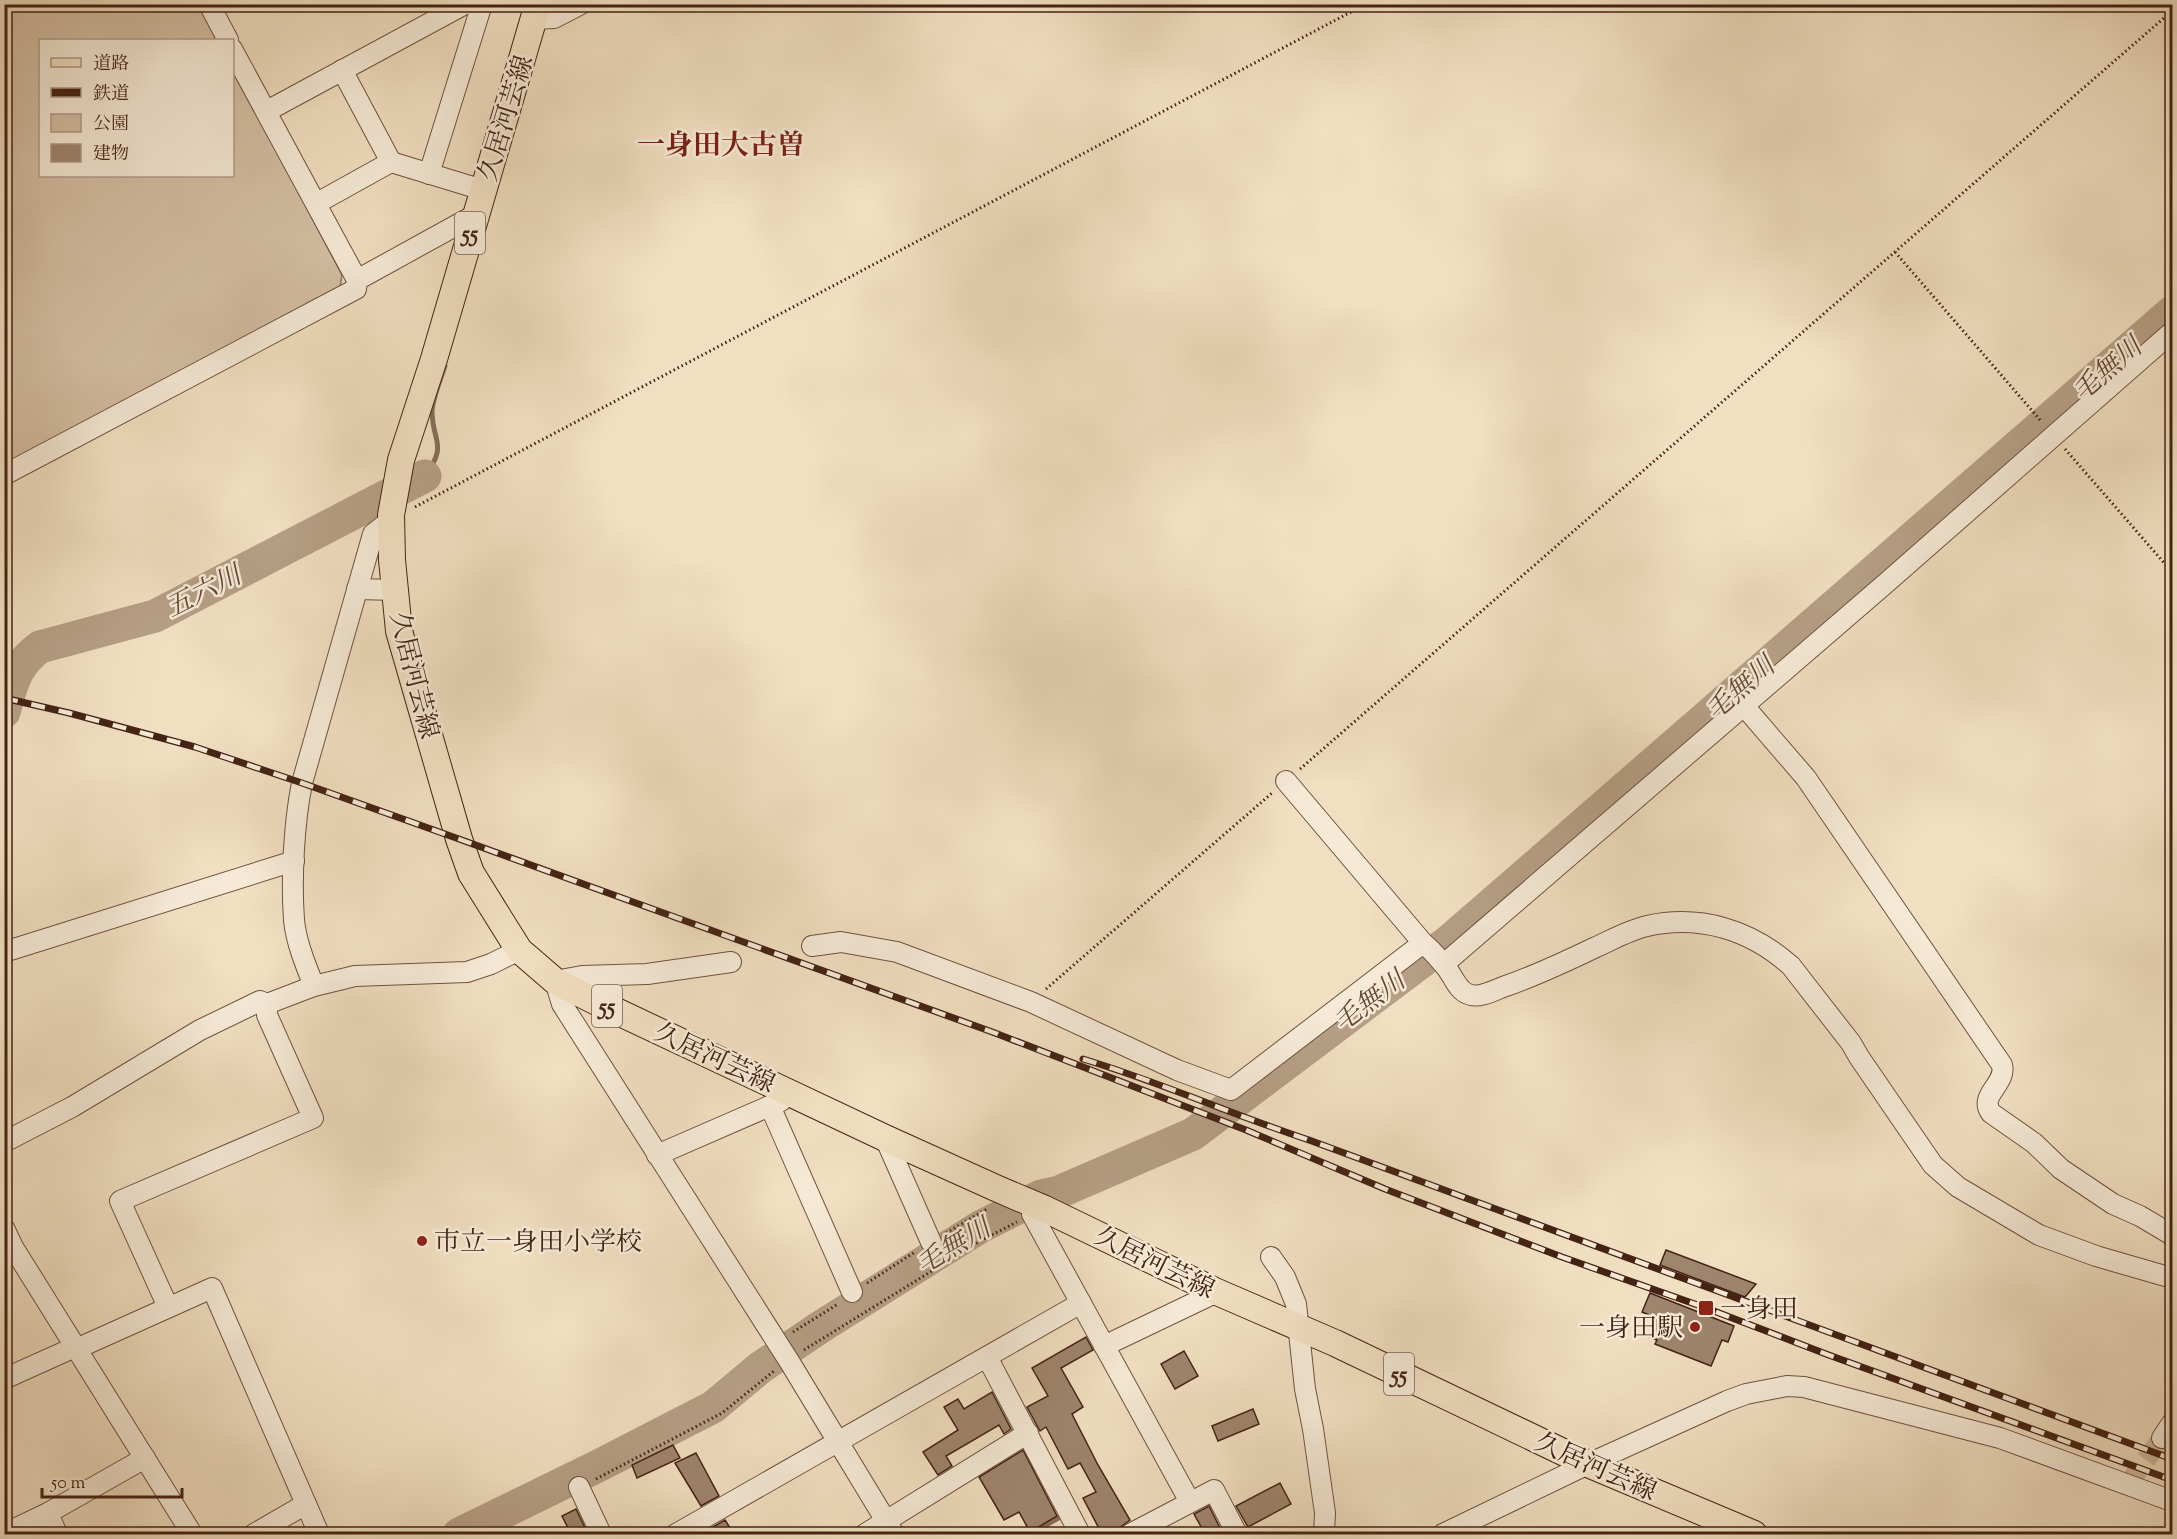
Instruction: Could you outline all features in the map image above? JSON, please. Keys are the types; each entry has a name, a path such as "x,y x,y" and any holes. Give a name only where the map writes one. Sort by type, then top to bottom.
{"main road":[{"name":"久居河芸線","path":"542,15 475,215 434,359 402,460 391,517 392,560 399,630 459,839 471,873 519,950 555,981 885,1138 998,1190 1013,1194 1217,1292 1299,1327 1588,1464 1754,1534"}],"street":[{"path":"209,4 227,39"},
{"path":"267,111 465,4"},
{"path":"429,174 482,4"},
{"path":"542,15 581,4"},
{"path":"4,475 356,289 357,280 234,53"},
{"path":"342,70 391,162 483,190"},
{"path":"317,203 391,162"},
{"path":"357,280 475,215"},
{"path":"1442,963 1744,706 2172,332"},
{"path":"314,986 294,921 294,861 302,783 373,534 391,517"},
{"path":"357,588 395,590"},
{"path":"1744,706 1806,778 2002,1065 2003,1076 1987,1099 1991,1113 2034,1143 2061,1168 2113,1204 2140,1216 2172,1235"},
{"path":"1286,781 1442,963 1463,991 1470,996 1484,994 1530,978 1646,926 1685,921 1707,923 1739,932 1779,955 1797,973 1851,1043 1915,1140 1943,1175 1998,1212 2039,1235 2096,1256 2172,1278"},
{"path":"4,952 294,861"},
{"path":"812,946 841,942 897,952 1031,1002 1177,1070 1231,1089 1425,944"},
{"path":"267,1005 314,986 355,976 467,972 491,964 519,950"},
{"path":"731,962 647,974 582,976 555,981 562,1004 789,1361 891,1528"},
{"path":"4,1142 72,1107 200,1030 260,1001 267,1005"},
{"path":"168,1307 120,1201 313,1118 267,1015 267,1005"},
{"path":"657,1155 798,1095"},
{"path":"770,1106 852,1292"},
{"path":"885,1138 931,1242"},
{"path":"1045,1209 1032,1214 1190,1502"},
{"path":"4,1228 9,1249 76,1348 192,1534"},
{"path":"1271,1257 1290,1286 1296,1304 1305,1389 1313,1429 1324,1513 1324,1534"},
{"path":"4,1378 212,1288 319,1534"},
{"path":"1104,1346 1217,1292"},
{"path":"676,1534 1081,1303"},
{"path":"987,1357 1080,1534"},
{"path":"1443,1534 1588,1464 1736,1397 1787,1386 1804,1387 1899,1410 2000,1438 2172,1501"},
{"path":"865,1534 891,1528 1028,1434"},
{"path":"4,1534 48,1513 145,1458"},
{"path":"579,1487 601,1534"},
{"path":"1130,1534 1214,1490 1237,1534"},
{"path":"254,1534 306,1504"},
{"path":"48,1513 57,1534"}],"path":[{"path":"391,517 1366,4"},
{"path":"1031,1002 2172,11"},
{"path":"1895,252 2039,418"},
{"path":"2054,436 2172,572"},
{"path":"777,1343 931,1242 1013,1194"}],"green space":[{"path":"5,5 199,5 217,39 39,39 39,177 234,177 234,70 342,275 340,287 5,464"}],"building":[{"path":"1666,1250 1756,1284 1745,1297 1660,1265"},
{"name":"一身田駅","path":"1650,1293 1734,1326 1728,1342 1722,1340 1711,1366 1655,1344 1657,1340 1649,1337 1656,1318 1642,1312"},
{"path":"1086,1337 1093,1350 1061,1368 1083,1407 1072,1414 1130,1520 1111,1534 1102,1534 1083,1498 1096,1492 1080,1463 1068,1469 1046,1427 1040,1431 1027,1407 1048,1396 1032,1368"},
{"path":"1184,1351 1198,1376 1175,1389 1161,1364"},
{"path":"992,1392 1011,1429 1004,1434 999,1425 946,1456 952,1466 938,1475 923,1452 958,1430 944,1407 958,1399 964,1409"},
{"path":"1253,1409 1259,1424 1218,1441 1212,1426"},
{"path":"673,1445 680,1458 637,1478 632,1465"},
{"path":"1023,1450 1057,1516 1030,1532 1019,1512 1004,1520 979,1477"},
{"path":"696,1453 719,1496 701,1506 675,1463"},
{"path":"1280,1483 1291,1504 1248,1527 1236,1506"},
{"path":"1209,1506 1222,1532 1218,1534 1205,1534 1194,1514"},
{"path":"576,1509 588,1534 571,1534 562,1516"},
{"path":"725,1520 734,1534 717,1534 713,1527"}],"waterway":[{"name":"毛無川","path":"459,1534 713,1407 761,1367 980,1227 1041,1196 1059,1192 1193,1134 1449,941 2172,312"},
{"path":"425,476 438,450 432,407 445,366"},
{"name":"五六川","path":"4,712 12,684 20,668 40,647 155,616 425,476"},
{"path":"1030,1534 1062,1516"}],"tunnel":[{"path":"2128,1484 2162,1438"}],"railway":[{"path":"4,698 195,747 459,839 995,1033 1246,1130 1385,1189 1562,1257 2172,1480"},
{"path":"1083,1059 1168,1088 2172,1459"}],"place":[{"name":"市立一身田小学校","path":"422,1241"},
{"name":"一身田","path":"1706,1308"},
{"name":"一身田駅","path":"1695,1327"}],"district":[{"name":"一身田大古曽","path":"721,144"}]}
